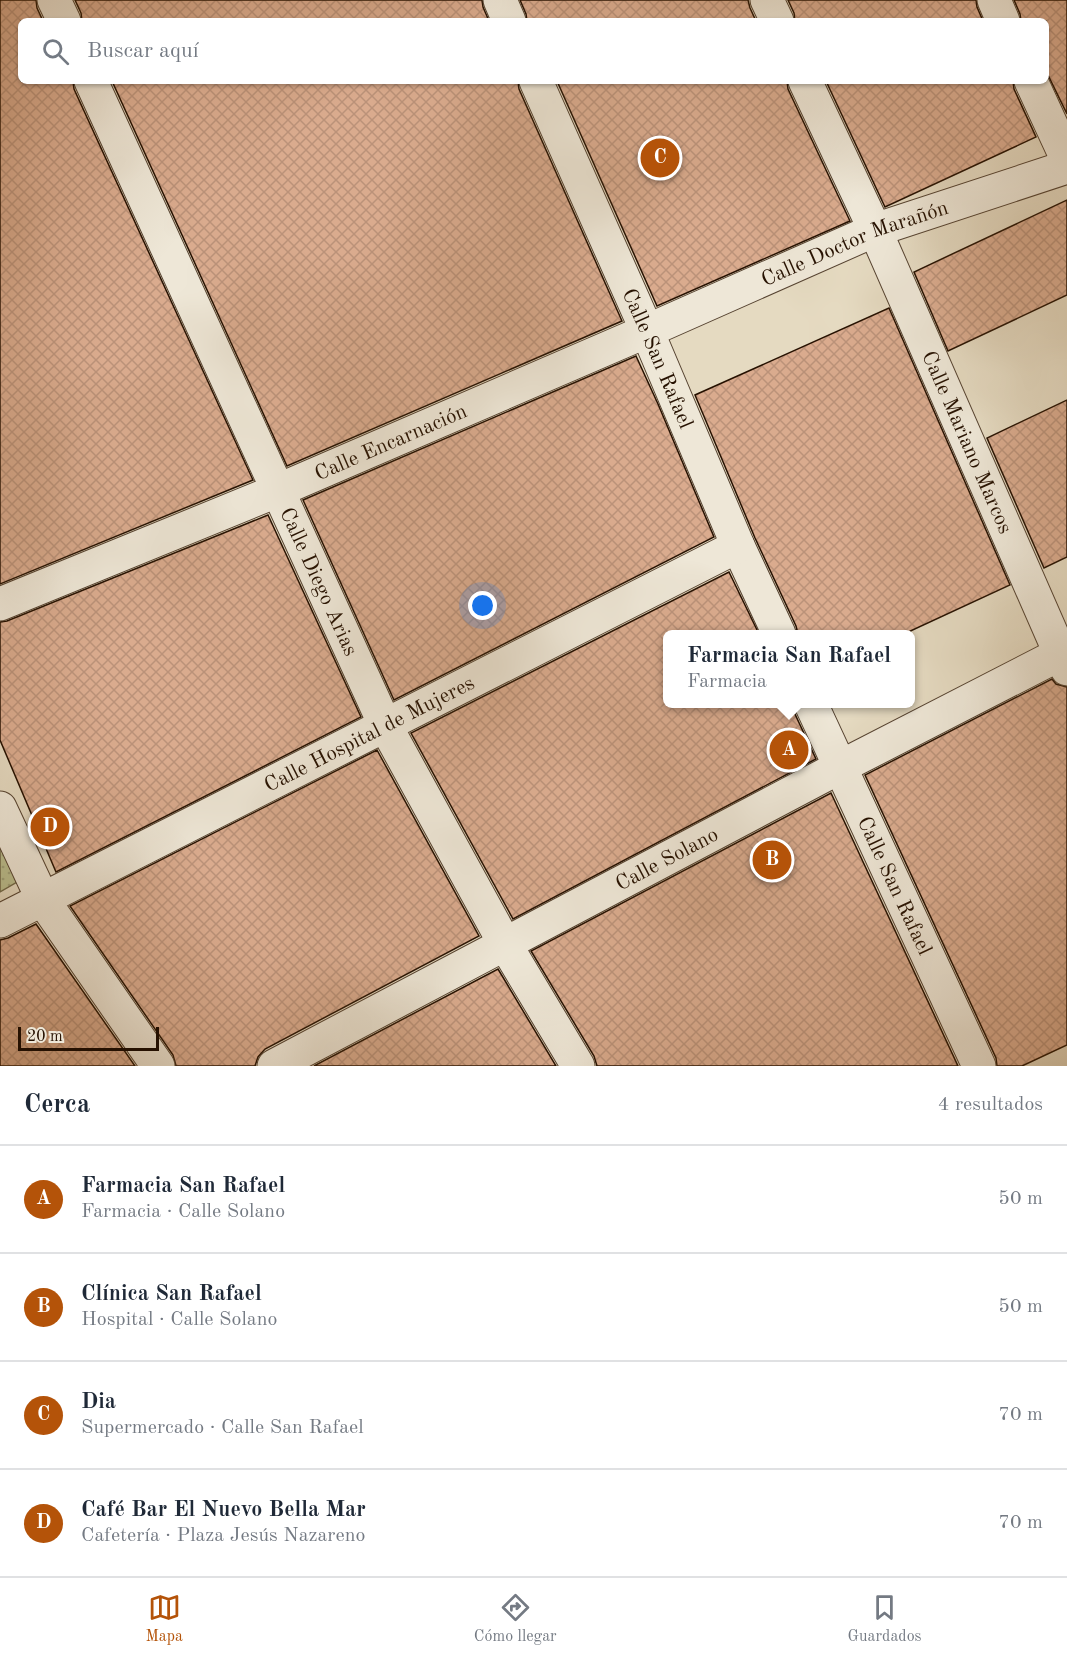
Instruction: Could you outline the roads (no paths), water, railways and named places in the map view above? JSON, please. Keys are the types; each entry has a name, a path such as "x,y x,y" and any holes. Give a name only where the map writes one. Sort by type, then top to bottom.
{"street":[{"path":"54,0 63,18"},
{"path":"500,0 508,18"},
{"path":"767,0 776,18"},
{"path":"994,0 1003,18"},
{"name":"Calle Diego Arias","path":"92,84 386,725 505,944 578,1066"},
{"name":"Calle San Rafael","path":"537,84 647,331 738,546 777,630"},
{"name":"Calle Mariano Marcos","path":"806,84 875,230 1063,662"},
{"path":"1032,84 1067,159"},
{"name":"Calle Doctor Marañón","path":"647,331 875,230 1067,167"},
{"name":"Calle Encarnación","path":"0,604 279,490 647,331"},
{"name":"Calle Hospital de Mujeres","path":"0,921 738,546"},
{"name":"Calle Solano","path":"274,1066 840,767 1063,662"},
{"name":"Calle San Rafael","path":"813,708 979,1066"},
{"path":"0,808 43,900 158,1066"}],"place":[{"name":"Dia","path":"660,158"},
{"name":"Farmacia San Rafael","path":"789,750"},
{"name":"Café Bar El Nuevo Bella Mar","path":"50,827"},
{"name":"Clínica San Rafael","path":"772,860"}]}
